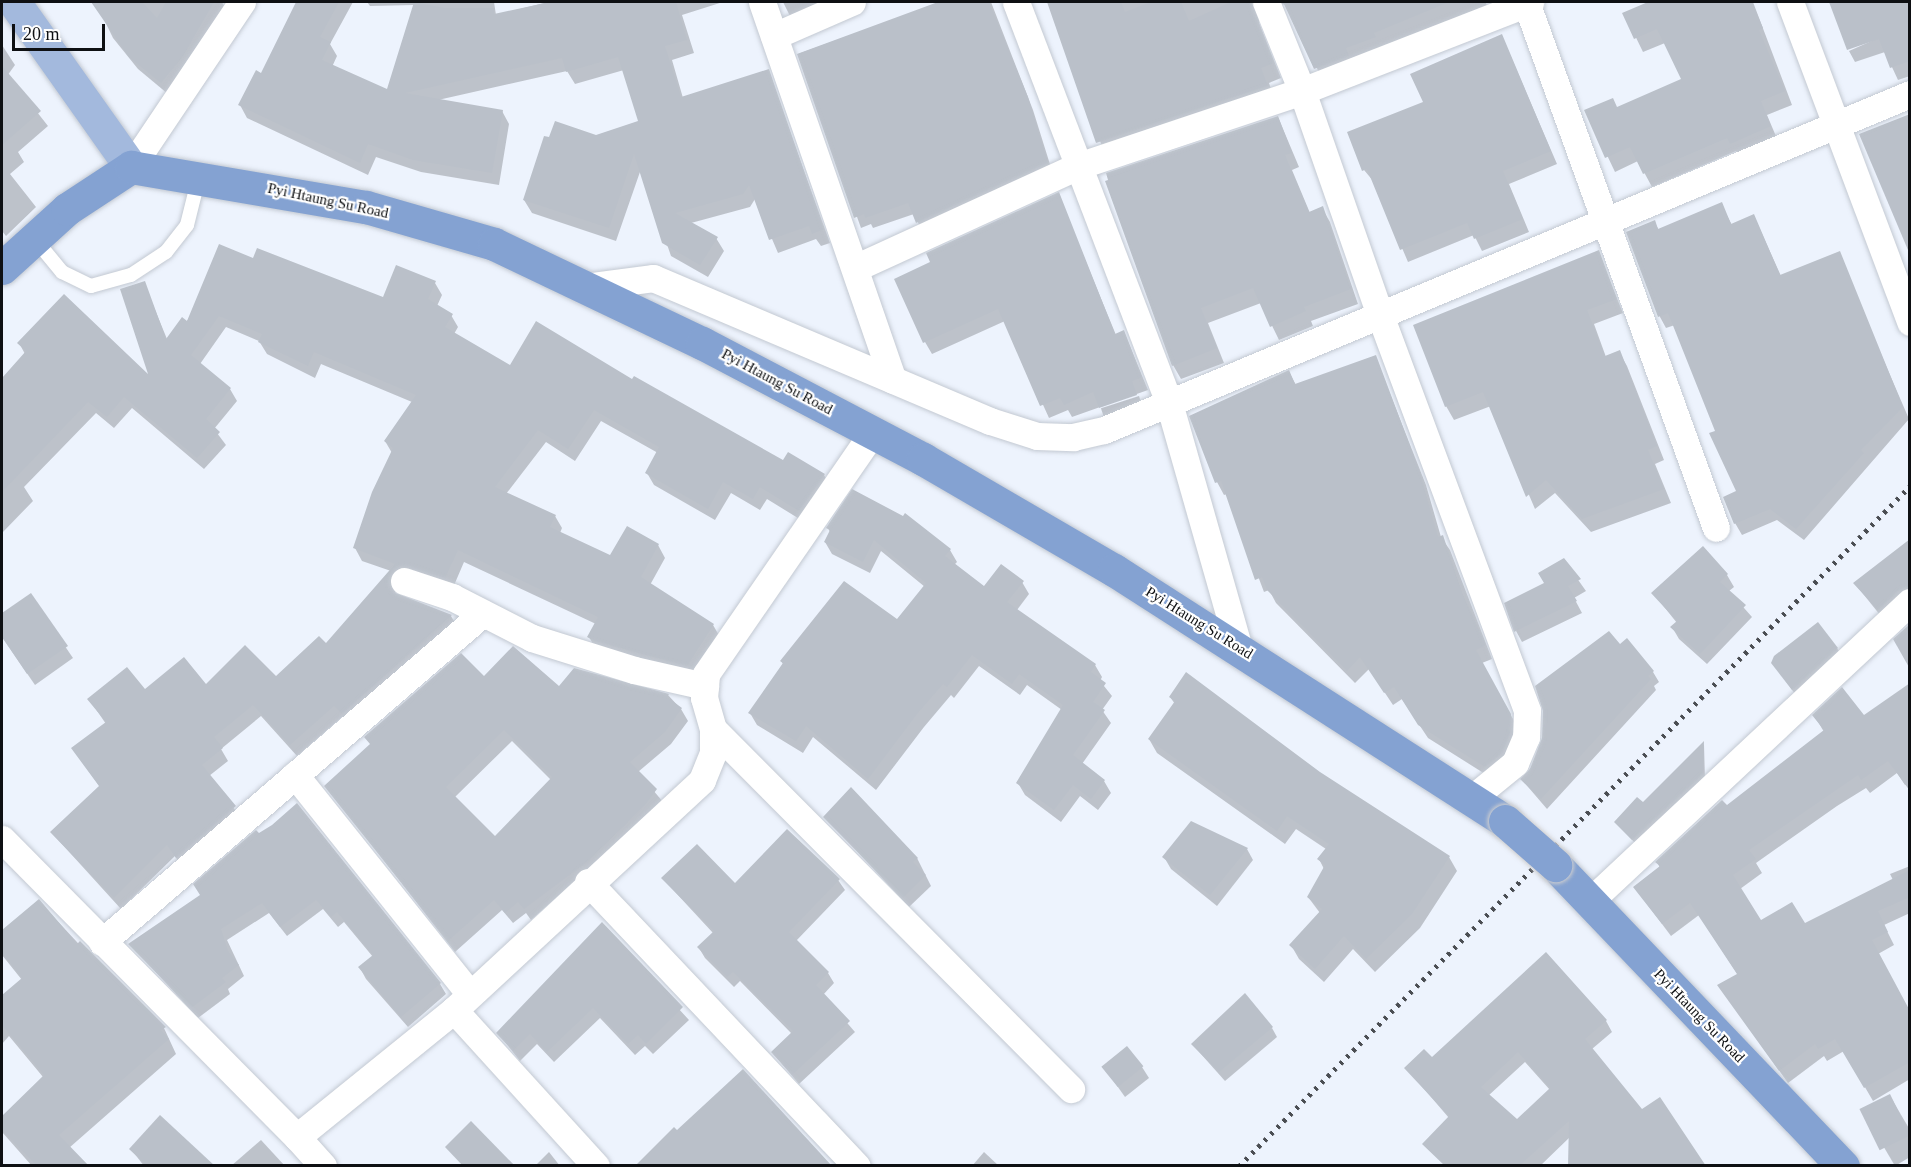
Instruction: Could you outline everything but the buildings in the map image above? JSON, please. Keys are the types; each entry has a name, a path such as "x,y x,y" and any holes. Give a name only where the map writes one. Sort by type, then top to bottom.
{"highway":[{"name":"Pyi Htaung Su Road","path":"131,167 200,176 366,207 494,244 702,343 872,433 1114,570 1239,648 1505,821 1555,865 1843,1166"},
{"path":"2,268 67,209 131,167"}],"main road":[{"path":"14,2 131,167"}],"street":[{"path":"131,167 242,2"},
{"path":"762,2 893,380"},
{"path":"774,36 852,2"},
{"path":"1016,2 1169,403 1239,648"},
{"path":"1266,2 1302,91 1380,315 1527,711 1526,737 1515,763 1471,799"},
{"path":"855,268 1078,166 1302,91 1528,2 1604,222 1716,528"},
{"path":"1790,2 1838,124 1910,322"},
{"path":"585,287 653,278 990,421 1037,436 1073,437 1104,430 1910,94"},
{"path":"297,1137 462,1002 588,882 702,780 713,753 713,729 704,698 706,674 872,433"},
{"path":"404,581 452,597 532,638 634,670 705,686"},
{"path":"1589,902 1910,602"},
{"path":"102,942 483,613"},
{"path":"713,729 1071,1089"},
{"path":"295,775 462,1002 596,1166"},
{"path":"2,839 323,1166"},
{"path":"588,882 857,1166"}],"lane":[{"path":"34,238 62,272 91,286 131,275 166,252 188,225 200,176"}],"railway":[{"path":"1239,1166 1910,486"}]}
